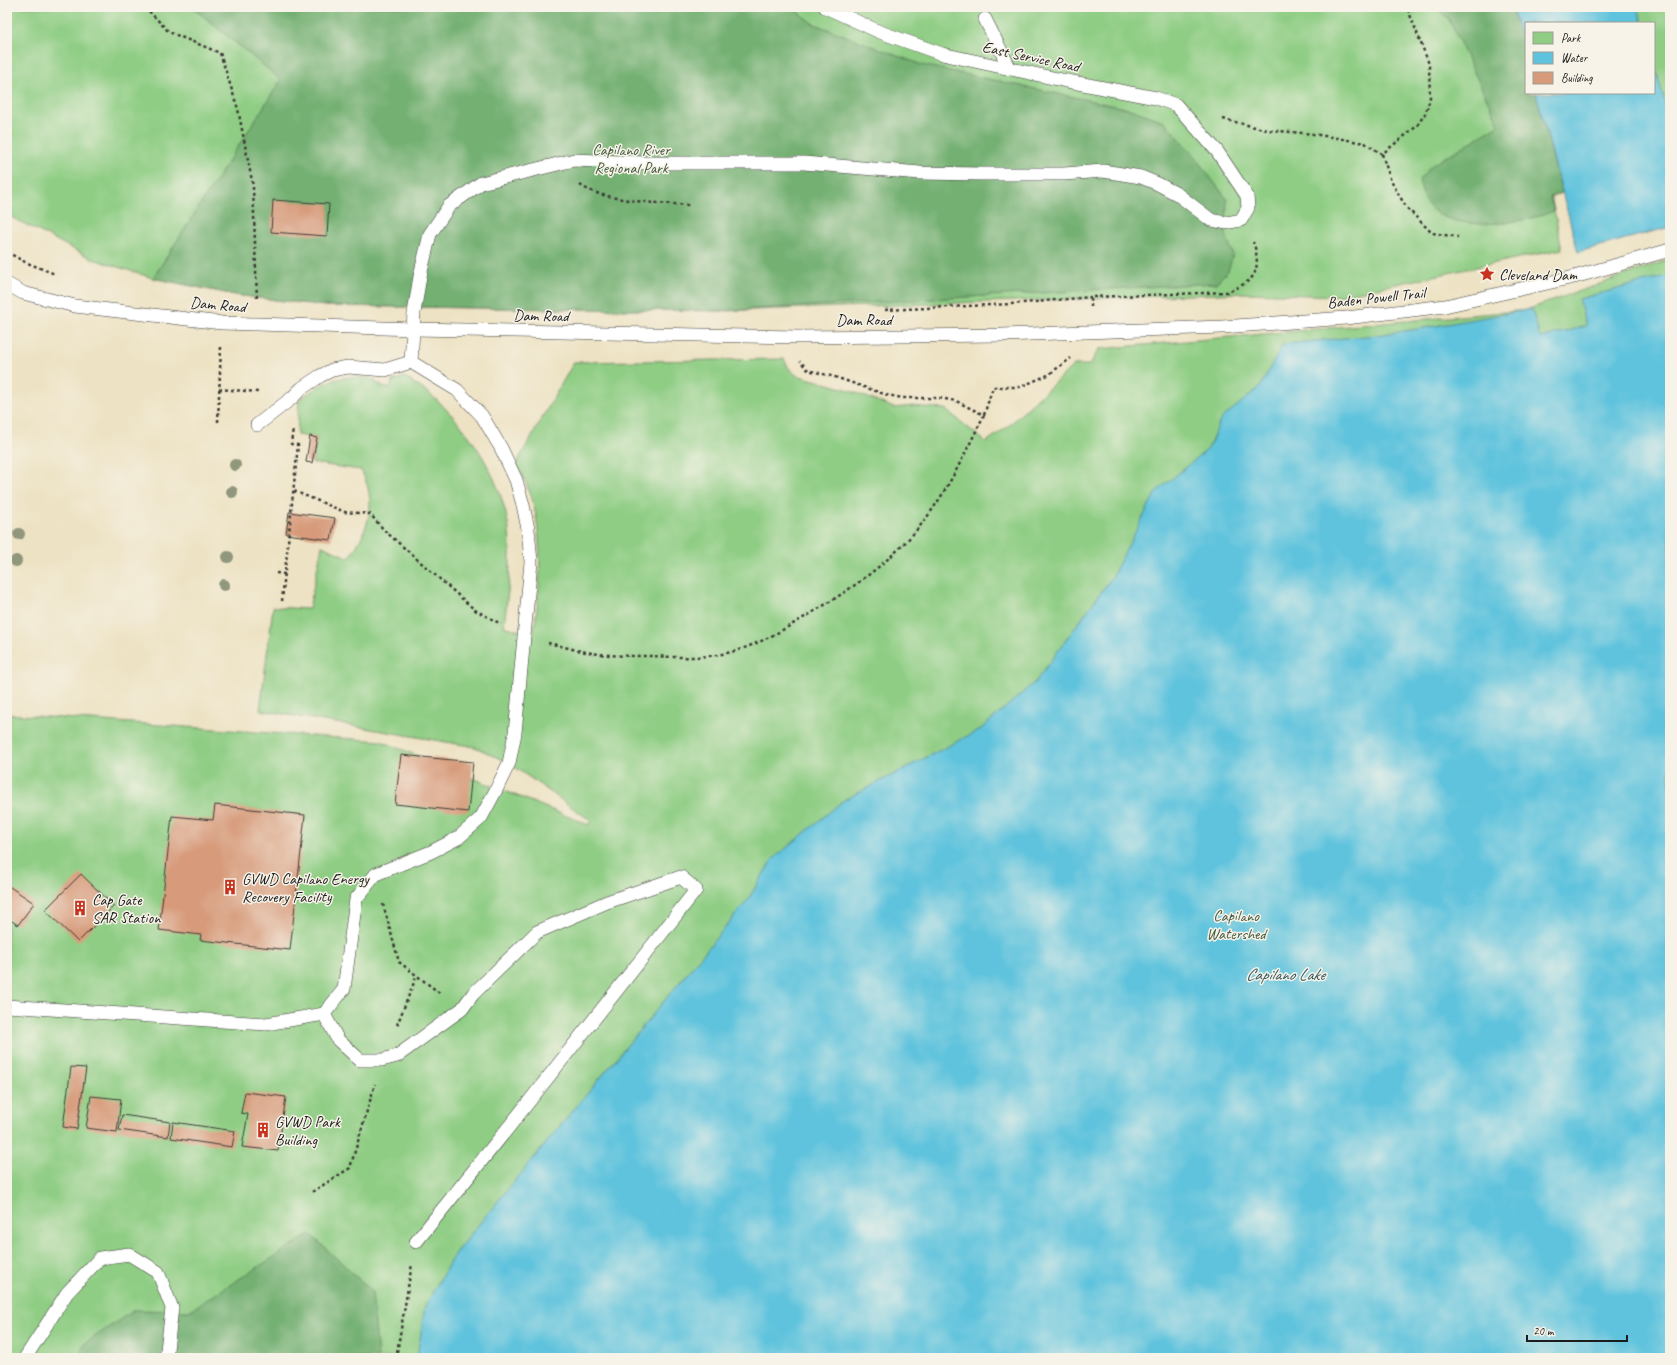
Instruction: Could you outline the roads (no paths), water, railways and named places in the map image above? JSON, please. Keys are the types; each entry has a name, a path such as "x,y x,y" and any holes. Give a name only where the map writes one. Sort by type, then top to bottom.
{"lane":[{"name":"East Service Road","path":"414,329 414,313 420,276 430,234 449,206 481,183 574,160 645,163 804,163 920,173 1064,174 1103,170 1141,177 1158,184 1177,194 1211,220 1226,223 1241,220 1248,208 1247,196 1216,151 1176,105 1156,98 942,54 880,32 825,7"},
{"path":"985,19 1010,69"},
{"name":"Baden Powell Trail","path":"1079,333 1222,327 1346,318 1445,306 1574,277 1670,250"},
{"name":"Dam Road","path":"7,284 23,293 75,306 222,323 414,329 799,337 1002,336 1079,333"},
{"path":"411,362 414,329"},
{"path":"7,1006 266,1024 324,1014 344,989 356,899 376,874 431,852 458,838 481,818 508,763 515,733 531,562 528,529 516,480 501,448 482,416 457,390 411,362 385,370 348,367 332,370 302,388 292,398 257,425"},
{"path":"324,1014 338,1040 360,1060 382,1060 397,1056 462,1009 473,994 538,932 607,902 682,876 696,890 416,1242"},
{"path":"25,1358 67,1293 100,1258 129,1254 158,1272 172,1308 166,1358"}],"water":[{"path":"1512,7 1638,7 1642,22 1525,22 1525,53"},
{"path":"1655,68 1670,120 1670,227 1578,252 1536,94 1655,94"},
{"name":"Capilano Lake","path":"1670,275 1670,1358 417,1358 425,1306 455,1253 747,901 772,860 844,800 981,729 1036,681 1112,577 1156,492 1208,449 1221,419 1260,387 1283,344 1377,335 1532,309 1540,338 1586,326 1579,299"}],"place":[{"name":"Cleveland Dam","path":"1487,274"},
{"name":"GVWD Capilano Energy Recovery Facility","path":"230,887"},
{"name":"Cap Gate SAR Station","path":"80,908"},
{"name":"GVWD Park Building","path":"263,1130"}],"park label":[{"name":"Capilano River Regional Park","path":"631,158"},
{"name":"Capilano Watershed","path":"1236,924"}]}
